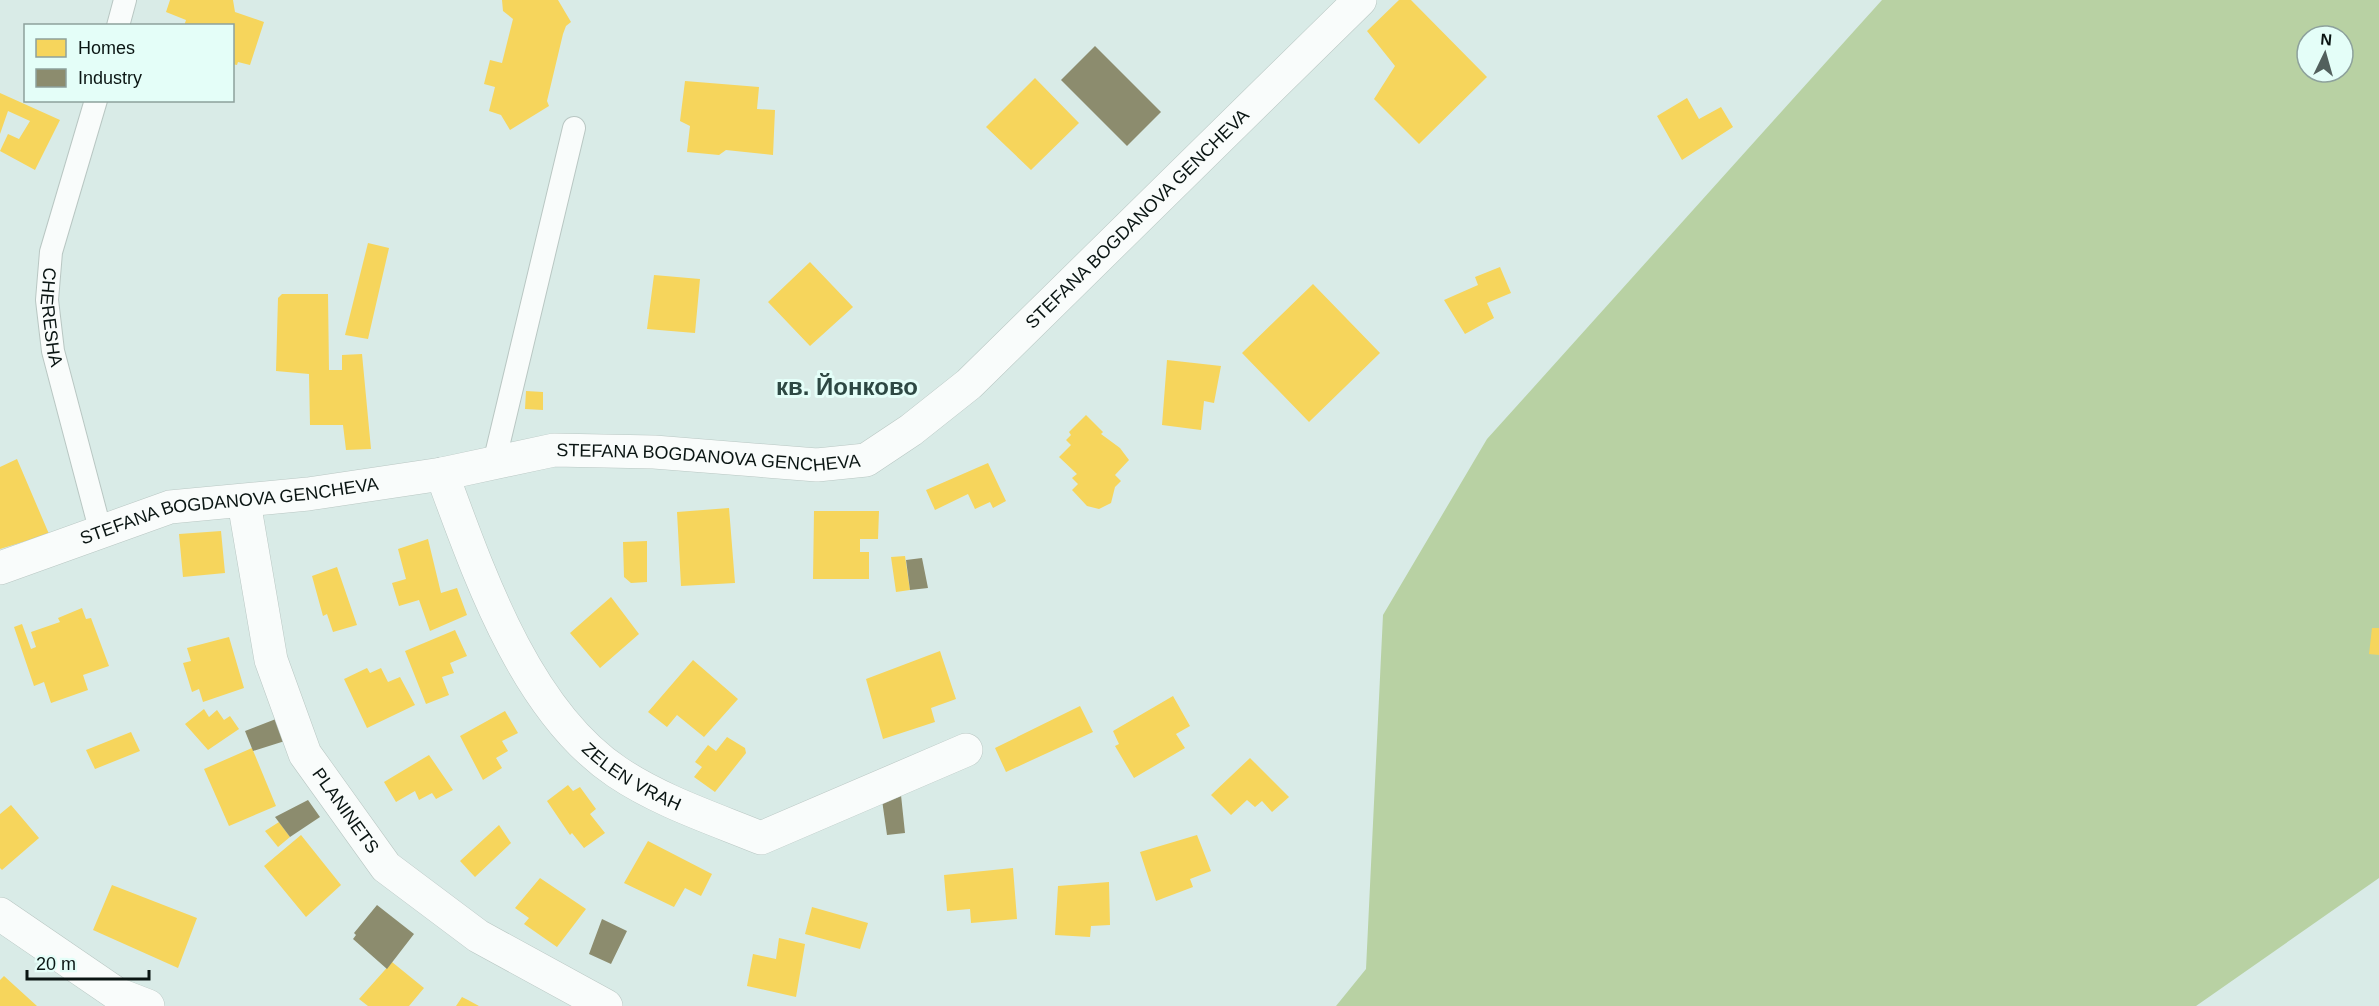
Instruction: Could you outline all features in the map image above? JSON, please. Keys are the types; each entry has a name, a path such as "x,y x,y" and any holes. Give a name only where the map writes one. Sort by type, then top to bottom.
{"street":[{"name":"STEFANA BOGDANOVA GENCHEVA","path":"0,568 170,507 243,501 442,474 554,450 654,452 817,465 866,460 911,430 969,384 1360,0"},
{"name":"ZELEN VRAH","path":"442,474 499,618 547,702 582,744 616,772 668,800 761,838 966,750"},
{"name":"PLANINETS","path":"243,501 271,660 305,754 386,867 478,936 606,1006"},
{"path":"0,914 117,994 148,1006"}],"lane":[{"path":"119,24 125,0"},
{"name":"CHERESHA","path":"95,102 51,252 47,300 53,351 101,533"},
{"path":"494,463 574,128"}],"green space":[{"path":"1882,0 2379,0 2379,878 2196,1006 1336,1006 1366,969 1383,615 1487,439"}],"building: Homes":[{"path":"170,0 233,0 235,12 264,22 250,65 238,62 237,65 234,64 234,24 185,24 186,20 166,12"},
{"path":"502,0 558,0 571,22 566,26 563,34 547,101 549,106 510,130 501,115 489,111 495,87 484,84 490,60 502,63 513,19 503,11"},
{"path":"1399,0 1411,0 1487,77 1419,144 1374,99 1395,66 1367,31"},
{"path":"1035,78 1079,123 1031,170 986,127"},
{"path":"685,81 759,87 757,109 775,110 773,155 726,150 719,155 687,152 690,126 680,121"},
{"path":"0,93 60,120 35,170 0,151 8,134 19,139 30,121 8,111 0,134"},
{"path":"1687,98 1699,119 1721,107 1733,127 1682,160 1657,116"},
{"path":"368,243 389,248 368,339 345,335"},
{"path":"810,262 853,307 810,346 768,302"},
{"path":"1500,267 1511,293 1487,303 1494,318 1465,334 1444,300 1478,285 1475,277"},
{"path":"654,275 700,279 695,333 647,329"},
{"path":"1313,284 1380,353 1309,422 1242,353"},
{"path":"282,294 328,294 329,370 342,370 342,355 362,354 371,449 346,450 343,425 310,425 309,374 276,371 278,298"},
{"path":"1167,360 1221,366 1214,403 1204,401 1201,430 1162,425"},
{"path":"526,391 543,392 543,410 525,409"},
{"path":"1086,415 1103,432 1101,434 1120,448 1129,460 1115,475 1121,481 1115,487 1111,503 1099,509 1087,506 1072,490 1078,484 1072,478 1077,474 1059,457 1071,445 1066,440 1071,435 1069,432"},
{"path":"17,459 49,534 0,549 0,467"},
{"path":"988,463 1006,501 993,508 990,502 975,509 968,494 935,510 926,490"},
{"path":"729,508 735,583 681,586 677,512"},
{"path":"814,511 879,511 878,539 860,539 860,552 869,552 869,579 813,579"},
{"path":"221,531 225,573 183,577 179,534"},
{"path":"428,539 441,593 457,588 467,615 430,631 419,600 399,606 392,583 406,579 398,549"},
{"path":"647,541 647,582 631,583 624,577 623,542"},
{"path":"905,556 910,590 896,592 891,557"},
{"path":"337,567 357,625 333,632 327,614 323,616 312,576"},
{"path":"611,597 639,634 600,668 570,633"},
{"path":"82,608 86,619 91,618 109,666 83,675 88,690 51,703 44,682 34,686 14,627 22,624 31,649 36,647 31,632 60,622 58,618"},
{"path":"2372,628 2379,628 2379,655 2369,654"},
{"path":"455,630 467,656 450,663 454,673 442,677 449,695 426,704 405,651"},
{"path":"229,637 244,688 203,702 199,689 192,692 183,663 191,661 187,648"},
{"path":"940,651 956,699 931,708 935,722 883,739 866,679"},
{"path":"693,660 738,699 704,737 677,715 667,727 648,712"},
{"path":"367,668 370,673 381,668 388,682 400,677 415,705 367,728 344,679"},
{"path":"1173,696 1190,726 1176,734 1185,748 1134,778 1115,746 1119,744 1113,731"},
{"path":"1080,706 1093,732 1006,772 995,748"},
{"path":"204,709 209,717 217,710 224,720 230,716 239,729 208,750 185,724"},
{"path":"505,711 518,733 502,741 508,751 496,758 502,768 483,780 460,736"},
{"path":"131,732 140,751 95,769 86,750"},
{"path":"727,737 745,748 746,753 715,792 694,777 702,767 695,762 708,745 716,751"},
{"path":"252,748 276,806 229,826 204,769"},
{"path":"429,755 453,790 436,799 432,793 419,800 415,791 396,802 384,782"},
{"path":"1250,758 1289,797 1272,812 1262,801 1255,807 1247,800 1231,815 1211,795"},
{"path":"568,785 573,791 580,787 596,809 590,814 605,833 584,848 572,833 570,835 547,801"},
{"path":"11,805 39,838 2,870 0,868 0,814"},
{"path":"279,822 290,837 278,847 265,831"},
{"path":"499,825 511,843 475,877 460,861"},
{"path":"301,835 341,885 306,917 264,866"},
{"path":"1197,835 1211,871 1190,879 1193,887 1156,901 1140,852"},
{"path":"648,841 712,874 701,896 685,888 674,907 624,883"},
{"path":"1013,868 1017,919 971,923 970,909 947,911 944,875"},
{"path":"540,878 586,909 557,947 524,924 529,918 515,908"},
{"path":"1109,882 1110,925 1091,926 1090,937 1055,935 1058,886"},
{"path":"112,885 197,918 178,968 93,930"},
{"path":"812,907 868,923 860,949 805,934"},
{"path":"779,938 805,944 796,997 747,986 753,954 776,959"},
{"path":"392,962 424,988 409,1006 368,1006 359,999"},
{"path":"4,976 37,1006 0,1006 0,980"},
{"path":"462,997 468,1000 479,1006 456,1006"}],"building: Industry":[{"path":"1095,46 1161,112 1127,146 1061,80"},
{"path":"922,558 928,588 910,590 906,560"},
{"path":"281,717 288,740 253,751 245,731"},
{"path":"901,795 905,833 887,835 882,800"},
{"path":"308,800 320,817 290,837 275,817"},
{"path":"377,905 414,934 387,969 353,939 356,935 354,933"},
{"path":"602,919 627,931 611,964 589,954"}],"district":[{"name":"кв. Йонково","path":"847,386"}]}
